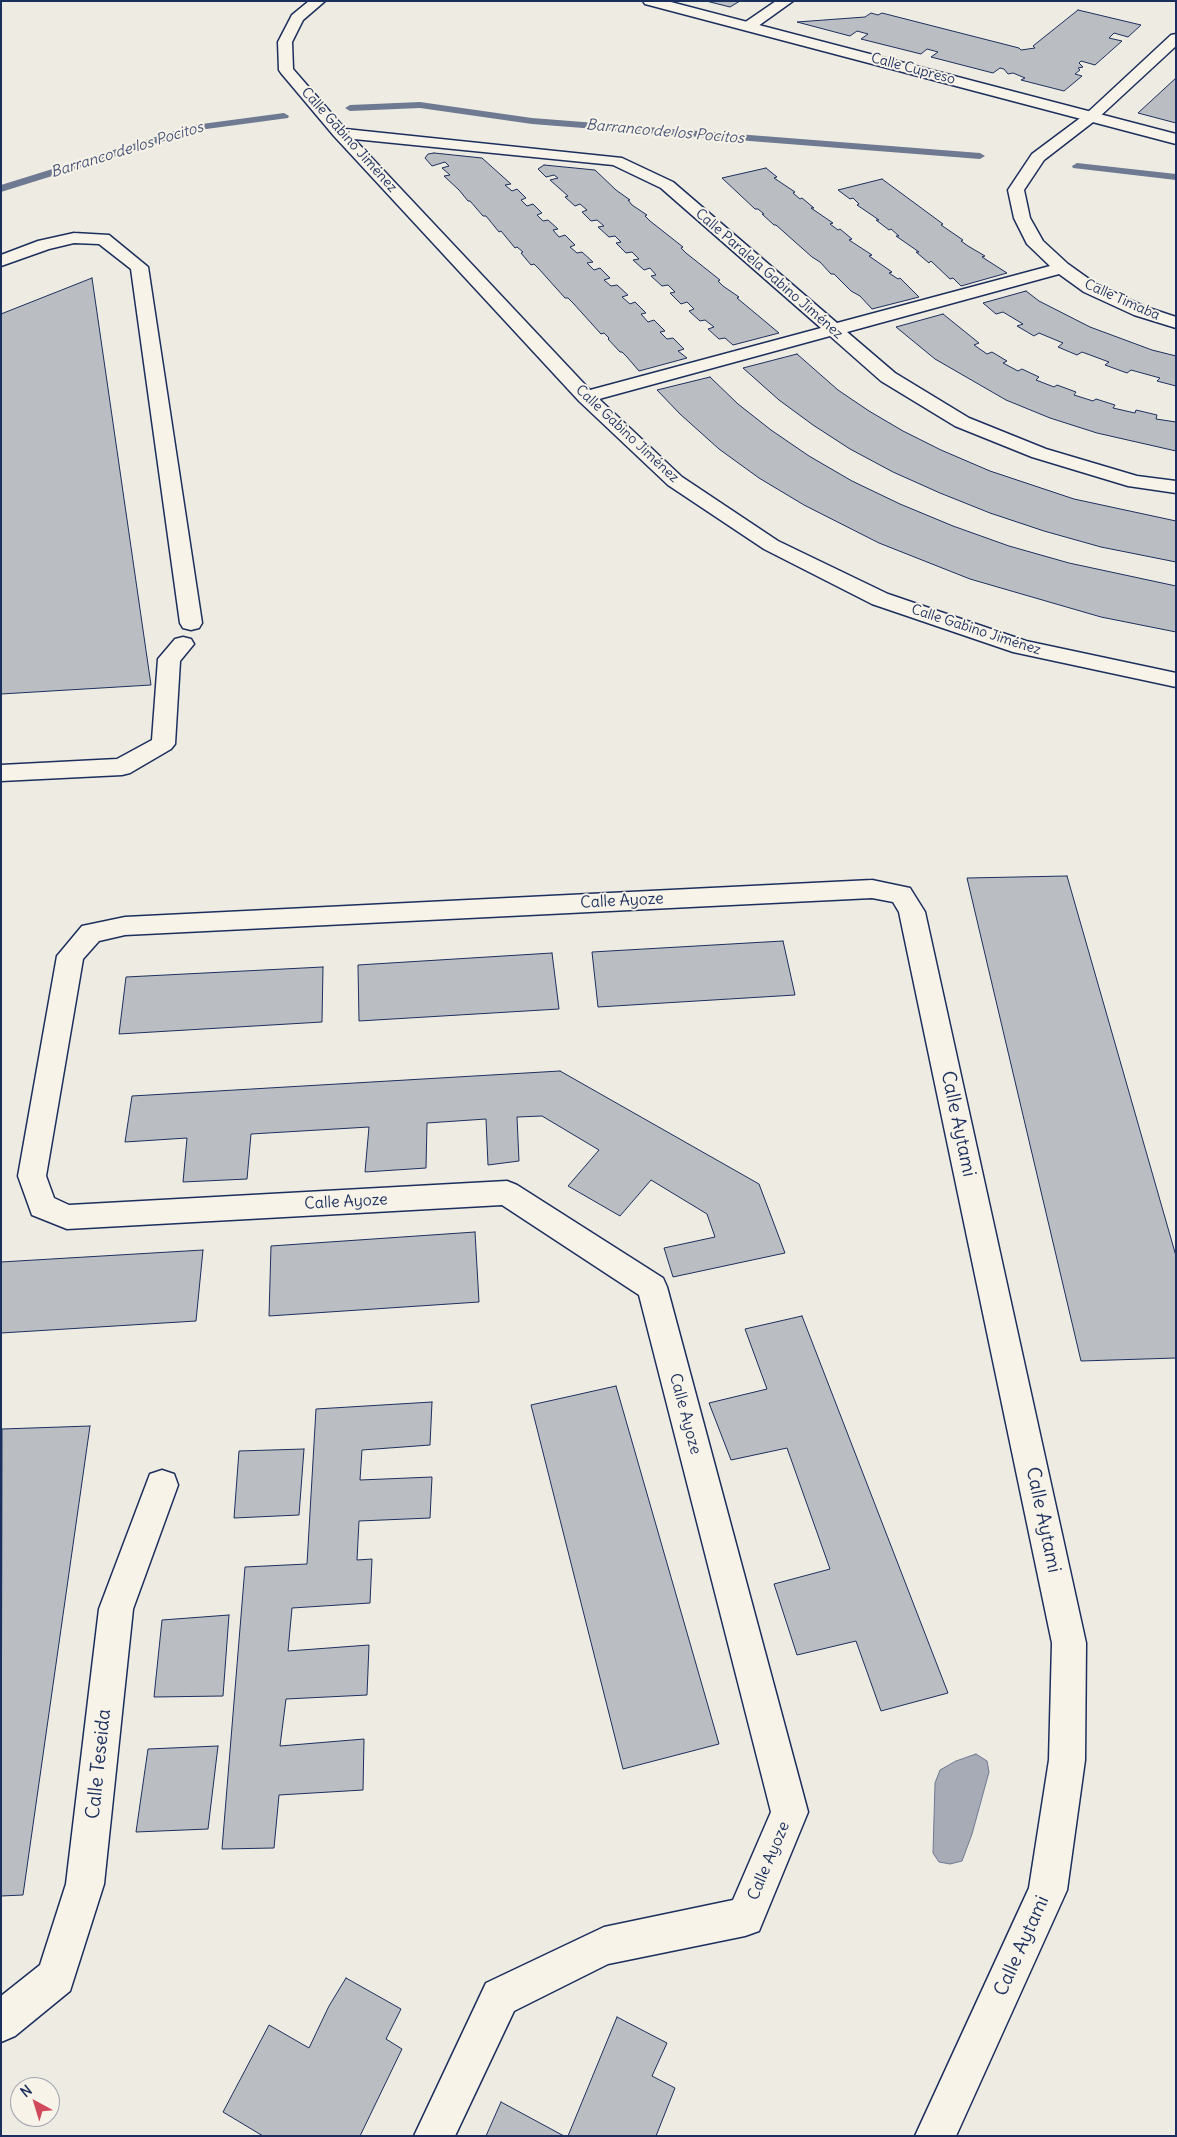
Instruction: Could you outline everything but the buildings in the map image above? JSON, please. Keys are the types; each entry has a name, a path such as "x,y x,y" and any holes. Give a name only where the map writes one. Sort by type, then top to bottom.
{"street":[{"name":"Calle Gabino Jiménez","path":"318,1 297,18 285,42 286,70 340,133 586,397 675,481 771,545 880,599 1021,647 1176,680"},
{"name":"Calle Cupreso","path":"650,1 1176,139"},
{"path":"749,26 786,1"},
{"name":"Calle Timaba","path":"1176,38 1092,116 1038,157 1016,190 1022,218 1036,244 1062,268 1090,288 1140,311 1176,323"},
{"name":"Calle Paralela Gabino Jiménez","path":"340,133 616,161 667,185 888,377 962,422 1039,453 1135,482 1176,487"},
{"path":"1,262 44,245 74,238 103,239 139,267 187,633 170,658 163,744 122,767 1,773"},
{"path":"586,397 1062,268"},
{"name":"Calle Ayoze","path":"434,2136 500,1997 604,1946 745,1917 790,1812 652,1287 507,1193 67,1217 42,1206 32,1176 70,956 92,933 125,926 872,889 901,894"},
{"name":"Calle Aytami","path":"901,894 912,912 1069,1643 1067,1760 1048,1890 936,2136"},
{"name":"Calle Teseida","path":"1,2022 56,1977 85,1884 116,1609 162,1485"}],"shaded area":[{"path":"976,1754 987,1761 989,1772 972,1834 962,1861 950,1864 939,1862 933,1853 935,1783 940,1770 956,1761"}],"waterway":[{"name":"Barranco de los Pocitos","path":"350,108 420,105 532,121 980,156"},
{"name":"Barranco de los Pocitos","path":"1,189 198,127 284,116"},
{"name":"Barranco de los Pocitos","path":"1077,166 1176,177"}]}
